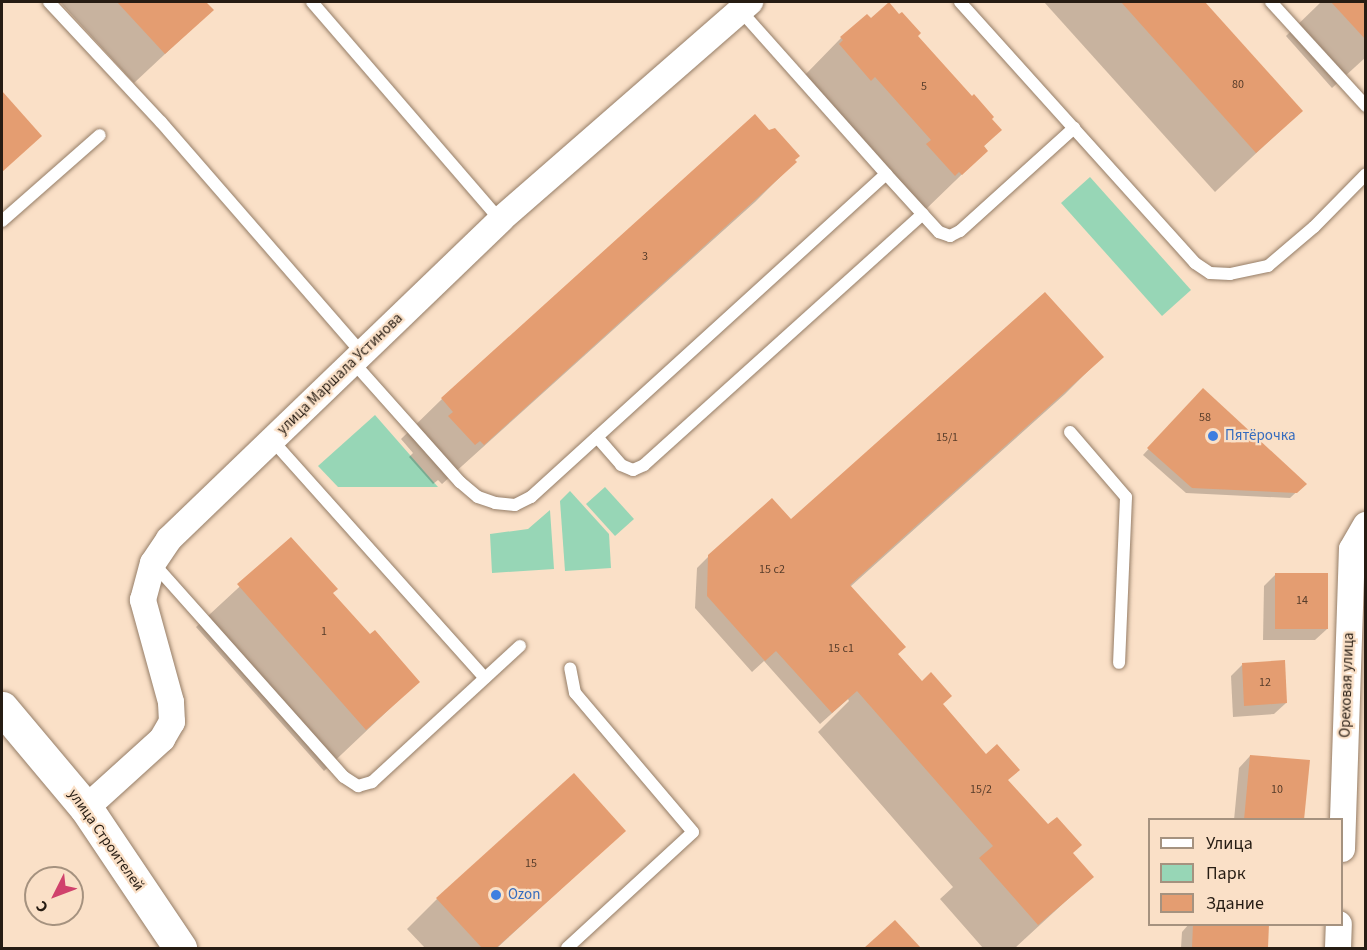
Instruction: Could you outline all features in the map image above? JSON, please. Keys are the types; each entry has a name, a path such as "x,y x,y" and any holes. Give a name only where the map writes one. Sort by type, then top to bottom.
{"main road":[{"name":"улица Строителей","path":"2,708 86,808 180,948"}],"street":[{"name":"улица Маршала Устинова","path":"86,808 162,739 172,722 171,702 143,600 153,563 169,539 500,220 745,6"},
{"name":"Ореховая улица","path":"1342,818 1352,549 1365,525"},
{"path":"1338,948 1339,926"}],"lane":[{"path":"49,2 153,113 460,482 478,497 495,503 515,505 531,497 886,174"},
{"path":"312,2 500,220"},
{"path":"960,2 1196,263 1210,273 1230,274 1268,266 1314,227 1365,174"},
{"path":"1271,2 1365,106"},
{"path":"745,6 886,174 939,232 950,236 960,231 1074,128"},
{"path":"2,221 100,135"},
{"path":"597,437 621,465 633,470 644,465 923,214"},
{"path":"1070,432 1126,496 1119,663"},
{"path":"272,440 485,678"},
{"path":"153,563 344,777 358,786 372,782 520,646"},
{"path":"567,948 693,832 575,693 570,668"}],"green space":[{"path":"1090,177 1191,290 1162,316 1061,203"},
{"path":"375,415 438,487 338,487 318,466"},
{"path":"605,487 634,519 615,536 586,504"},
{"path":"570,491 609,534 611,568 565,571 560,501"},
{"path":"550,510 554,569 492,573 490,534 528,529"}],"building":[{"path":"117,2 206,2 214,10 165,54"},
{"path":"889,2 899,14 902,12 921,33 918,36 972,96 974,94 1002,130 984,146 988,151 962,175 959,172 955,176 926,144 931,140 875,77 871,81 839,44 843,40 840,37 867,14 871,18"},
{"path":"1121,2 1205,2 1303,111 1256,153"},
{"path":"1331,2 1366,2 1366,40"},
{"path":"2,91 42,136 2,172"},
{"path":"755,114 769,130 775,128 800,156 795,160 797,162 484,445 480,441 475,445 448,416 453,412 441,398"},
{"path":"1045,292 1104,357 850,585 906,647 898,654 922,681 931,672 952,696 943,704 986,754 997,744 1020,770 1008,780 1048,824 1057,817 1082,845 1073,853 1094,877 1038,925 979,858 993,846 857,691 832,713 776,651 765,661 707,596 708,555 772,498 791,519"},
{"path":"1203,388 1307,484 1297,493 1192,488 1147,448"},
{"path":"291,537 338,589 333,593 370,634 375,630 420,682 366,730 237,584"},
{"path":"1275,573 1328,573 1328,629 1275,629"},
{"path":"1285,660 1287,703 1244,706 1242,663"},
{"path":"1250,755 1310,760 1304,818 1244,818"},
{"path":"574,773 626,831 496,948 482,948 436,898"},
{"path":"895,920 921,948 864,948"},
{"path":"1193,926 1269,926 1268,948 1192,948"}],"place":[{"name":"Пятёрочка","path":"1213,436"},
{"name":"Ozon","path":"496,895"}]}
